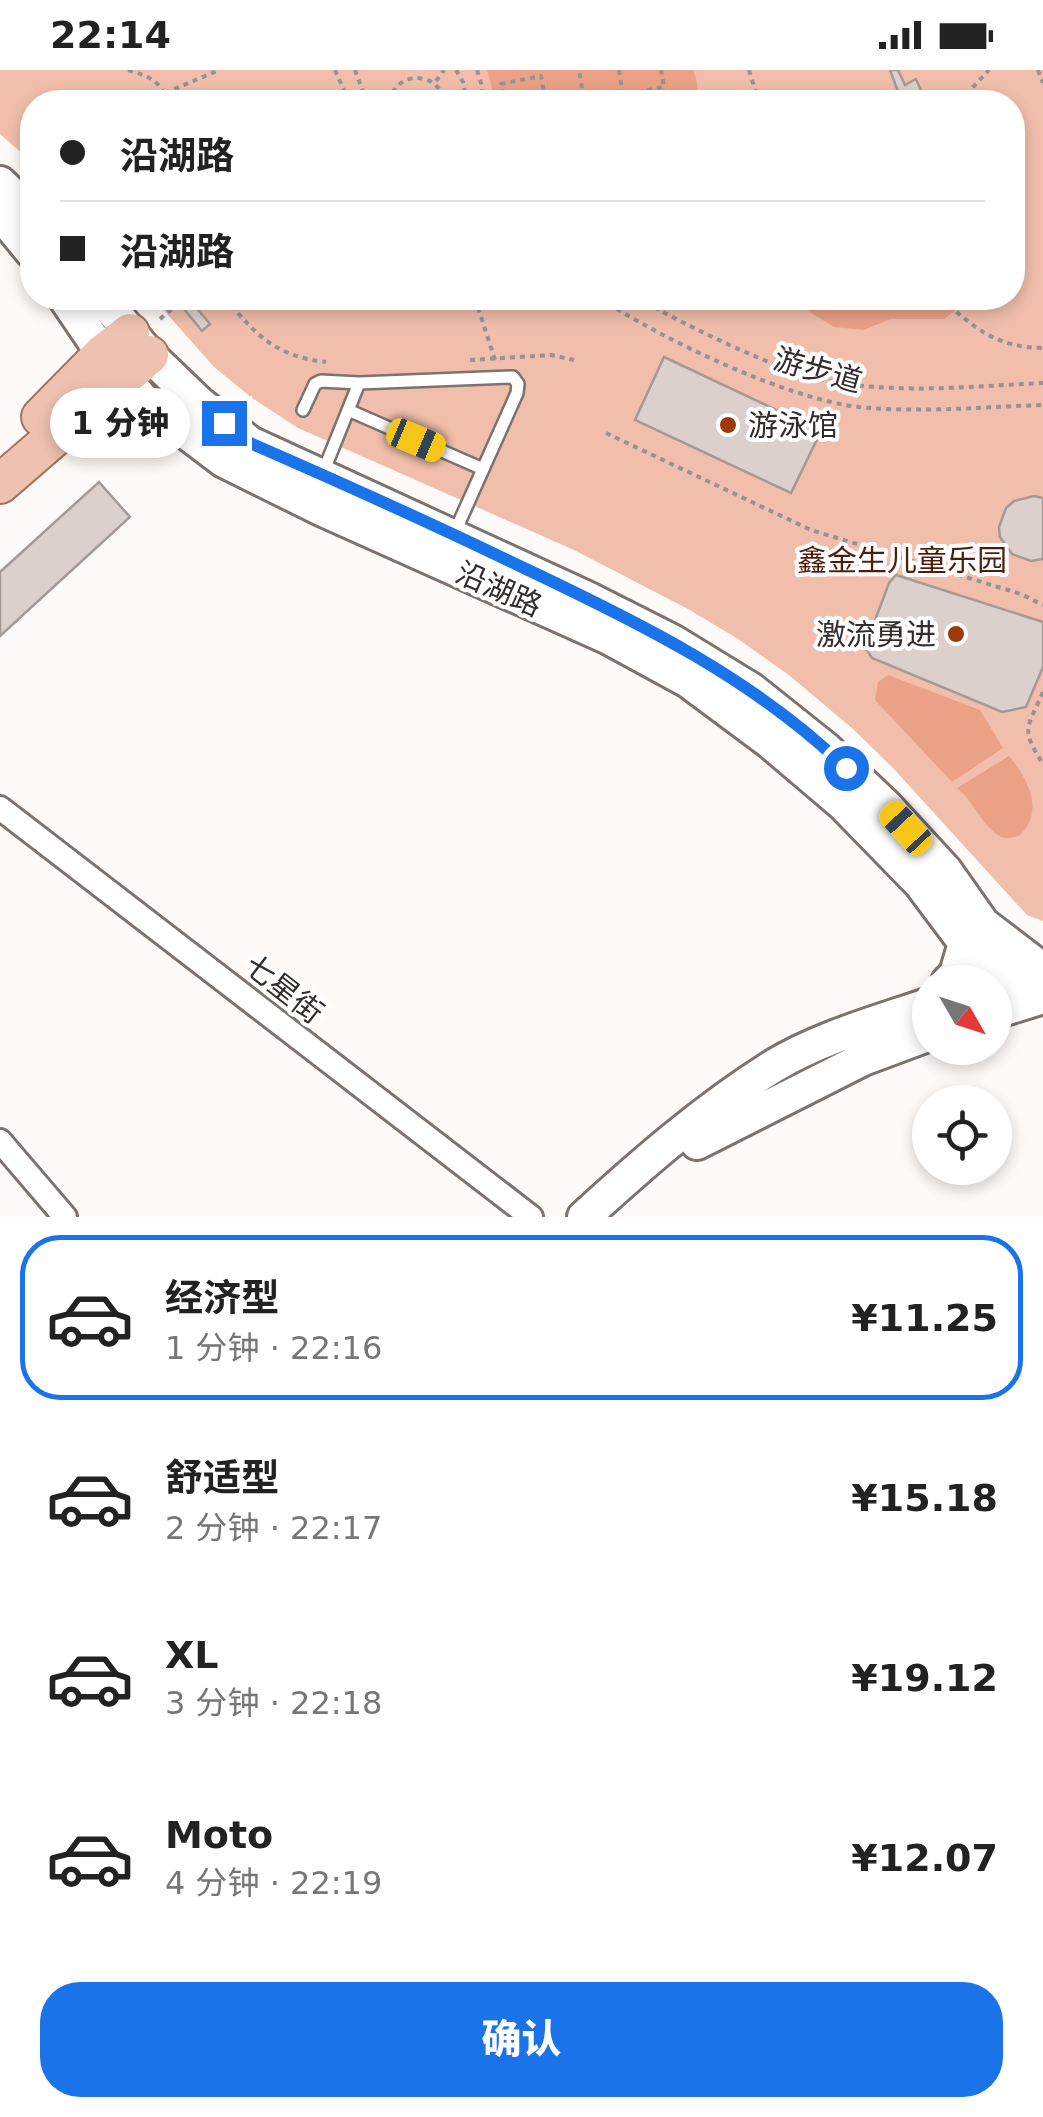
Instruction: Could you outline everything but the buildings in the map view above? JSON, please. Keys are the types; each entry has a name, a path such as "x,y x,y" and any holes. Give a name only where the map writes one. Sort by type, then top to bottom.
{"main road":[{"path":"0,183 20,202"},
{"path":"0,213 20,237"},
{"name":"沿湖路","path":"82,310 133,347"},
{"name":"沿湖路","path":"110,310 133,347 142,398 237,452 323,510 609,638 688,681 770,742 843,804 920,883 985,965"},
{"path":"0,456 133,347"},
{"path":"0,484 133,347"},
{"name":"沿湖路","path":"237,452 322,474 454,534 672,641 752,690 826,748 863,784 945,870 983,924 1041,981"},
{"path":"959,965 965,943"},
{"name":"沿湖路","path":"1012,980 1041,981"},
{"path":"1012,1001 1041,981"},
{"path":"584,1217 652,1154 774,1066 846,1034 912,1012"},
{"path":"603,1217 697,1143 862,1059 912,1021"}],"street":[{"name":"七星街","path":"0,808 531,1217"},
{"path":"0,1141 65,1217"}],"lane":[{"path":"303,410 320,381 514,378 517,392 454,534"},
{"path":"322,474 359,383"},
{"path":"348,410 483,469"}],"path":[{"path":"128,70 146,74 162,90"},
{"path":"171,90 219,70"},
{"path":"354,70 362,90"},
{"path":"357,77 367,70"},
{"path":"436,81 444,70"},
{"path":"649,90 664,87 661,70"},
{"path":"970,90 990,70"},
{"path":"1038,70 1043,83"},
{"path":"393,90 403,78 420,74 436,81 442,90"},
{"path":"502,90 501,84 541,76 544,90"},
{"path":"133,347 172,310"},
{"path":"236,310 282,353 328,363"},
{"path":"479,310 499,377"},
{"name":"游步道","path":"620,310 718,360 831,402 889,408 1043,405"},
{"path":"662,310 754,354 831,382 912,388 1043,383"},
{"path":"956,310 987,337 1043,348"},
{"path":"456,361 551,356 574,360"},
{"path":"606,433 810,530 1043,603"},
{"path":"1043,692 1026,730 1043,764"}],"green space":[{"name":"鑫金生儿童乐园","path":"0,70 1043,70 1043,921 1027,915 853,729 738,639 574,550 298,428 214,367 164,310 1025,310 1025,90 20,90 20,152 0,134"}],"shaded area":[{"path":"487,70 693,70 697,82 697,90 493,90"},
{"path":"807,310 956,310 944,319 890,319 864,330 834,327"},
{"path":"888,675 980,710 1003,748 952,782 875,700 878,682"},
{"path":"1009,756 1028,787 1032,807 1031,817 1020,835 1006,838 992,830 957,788"}],"place":[{"name":"游泳馆","path":"728,425"},
{"name":"激流勇进","path":"956,634"}],"route":[{"path":"224,423 250,443 464,538 672,641 752,690 846,768"}]}
